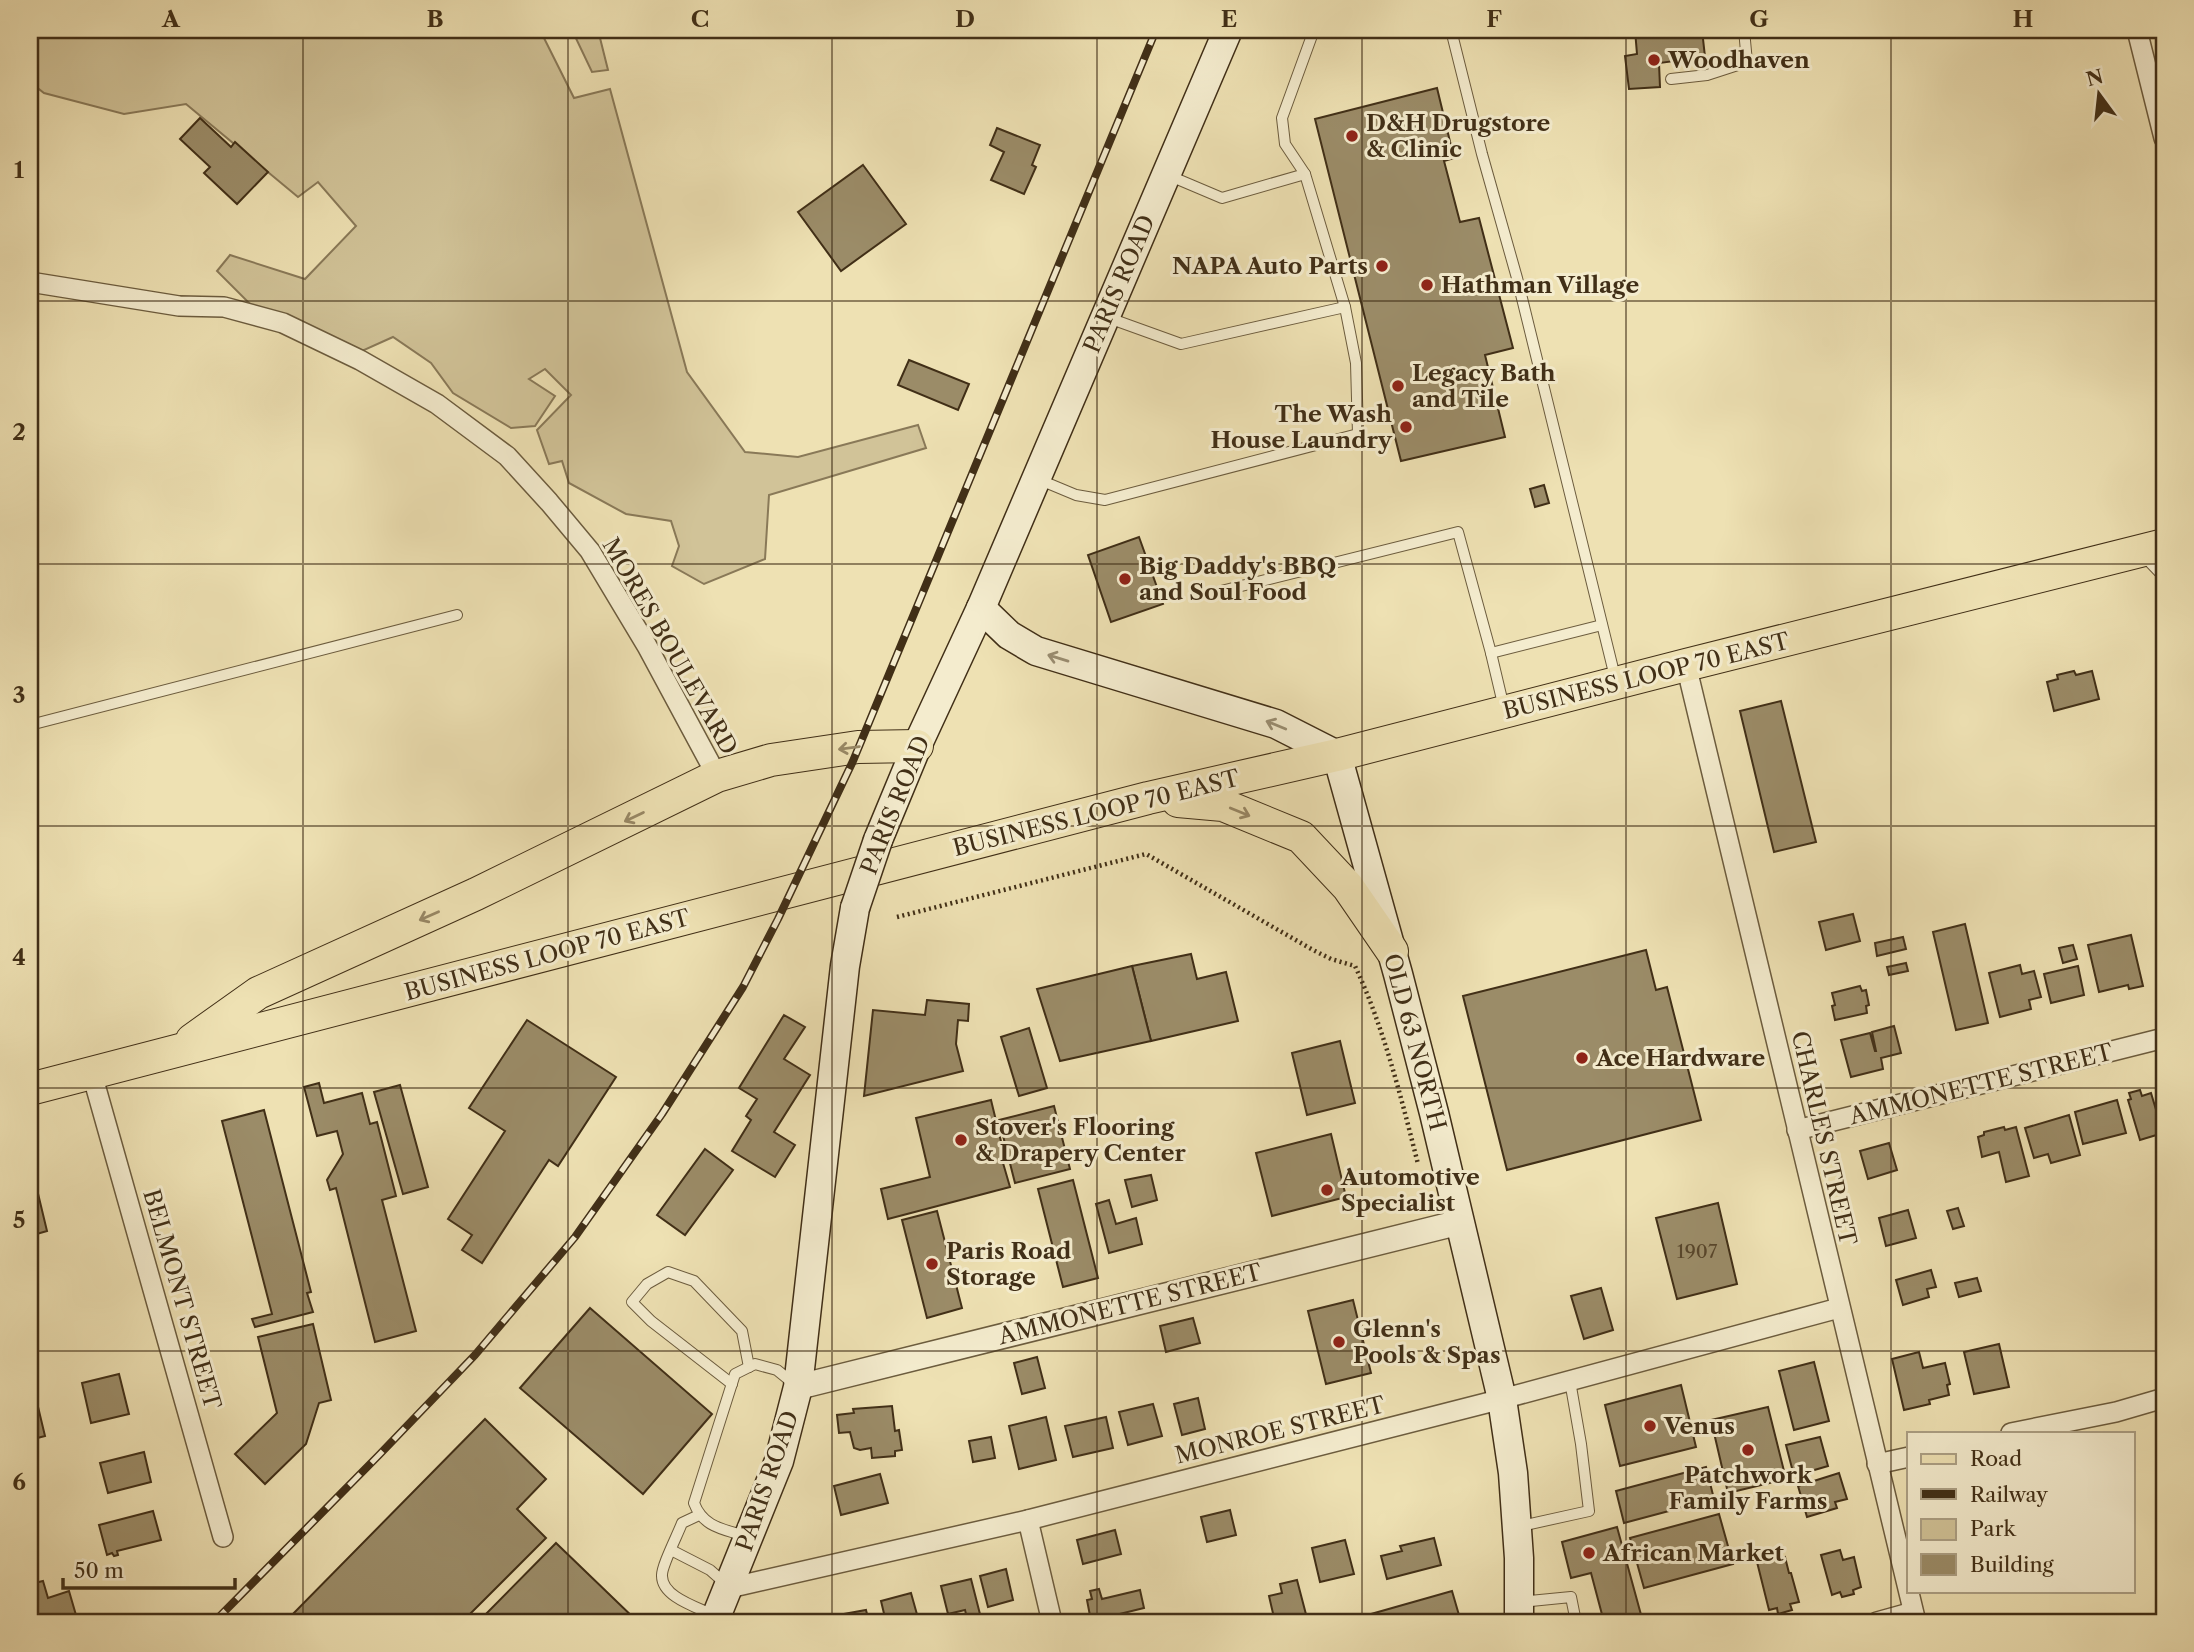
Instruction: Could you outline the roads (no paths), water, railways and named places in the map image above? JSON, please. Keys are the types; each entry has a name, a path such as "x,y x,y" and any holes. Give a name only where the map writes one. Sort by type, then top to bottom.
{"main road":[{"name":"PARIS ROAD","path":"716,1619 779,1461 798,1387 845,966 855,908 878,840 917,746 981,608 1228,30"},
{"name":"BUSINESS LOOP 70 EAST","path":"30,1089 1149,798 1337,755 2151,548"},
{"path":"981,608 1009,635 1036,651 1276,724 1337,755"},
{"path":"177,1051 258,993 476,894 717,776 771,760 796,756 858,747 917,746"},
{"name":"OLD 63 NORTH","path":"1337,755 1392,951 1461,1222 1502,1399 1513,1473 1519,1612"},
{"path":"1149,798 1223,805 1301,837 1348,887 1392,951"}],"street":[{"path":"2137,30 2164,138"},
{"name":"MORES BOULEVARD","path":"30,282 179,306 225,307 283,323 360,360 437,404 507,456 550,502 590,551 647,646 717,776"},
{"name":"CHARLES STREET","path":"1686,665 1907,1585"},
{"name":"AMMONETTE STREET","path":"1797,1130 2164,1038"},
{"name":"BELMONT STREET","path":"92,1074 223,1538"},
{"name":"AMMONETTE STREET","path":"798,1387 1461,1222"},
{"name":"MONROE STREET","path":"729,1588 1028,1520 1502,1399 1839,1308"},
{"path":"2016,1432 2116,1412 2164,1398"},
{"path":"1877,1464 1907,1457"},
{"path":"1028,1520 1052,1622"},
{"name":"CHARLES STREET","path":"1909,1592 1915,1617"},
{"path":"1877,1622 1915,1617"}],"lane":[{"path":"1036,478 1076,495 1105,499 1358,434 1356,363 1345,307 1305,174 1285,144 1282,118 1314,30"},
{"path":"1451,30 1523,303 1617,683"},
{"path":"1671,79 1707,75 1747,62 1744,30"},
{"path":"1166,174 1222,198 1305,174"},
{"path":"1106,316 1181,344 1345,307"},
{"path":"1209,594 1458,532 1504,712"},
{"path":"2151,548 2164,577"},
{"path":"30,724 457,615"},
{"path":"1491,653 1602,625"},
{"path":"732,1384 651,1321 632,1302 646,1284 668,1272 694,1281 742,1331 750,1367"},
{"path":"749,1537 713,1525 699,1515 694,1503 735,1374 755,1364 777,1370 798,1387"},
{"path":"1517,1527 1589,1511 1570,1381"},
{"path":"699,1515 682,1523 661,1575 666,1589 716,1619"},
{"path":"671,1550 710,1570 729,1588"},
{"path":"1519,1612 1571,1597 1576,1622"}],"railway":[{"path":"214,1622 475,1355 575,1237 662,1114 743,987 853,761 1156,30"}],"place":[{"name":"Woodhaven","path":"1654,60"},
{"name":"D&H Drugstore & Clinic","path":"1352,136"},
{"name":"NAPA Auto Parts","path":"1382,266"},
{"name":"Hathman Village","path":"1427,285"},
{"name":"Legacy Bath and Tile","path":"1398,386"},
{"name":"The Wash House Laundry","path":"1406,427"},
{"name":"Big Daddy's BBQ and Soul Food","path":"1125,579"},
{"name":"Ace Hardware","path":"1582,1058"},
{"name":"Stover's Flooring & Drapery Center","path":"961,1140"},
{"name":"Automotive Specialist","path":"1327,1190"},
{"name":"Paris Road Storage","path":"932,1264"},
{"name":"Glenn's Pools & Spas","path":"1339,1342"},
{"name":"Venus","path":"1650,1426"},
{"name":"Patchwork Family Farms","path":"1748,1450"},
{"name":"African Market","path":"1589,1553"}]}
